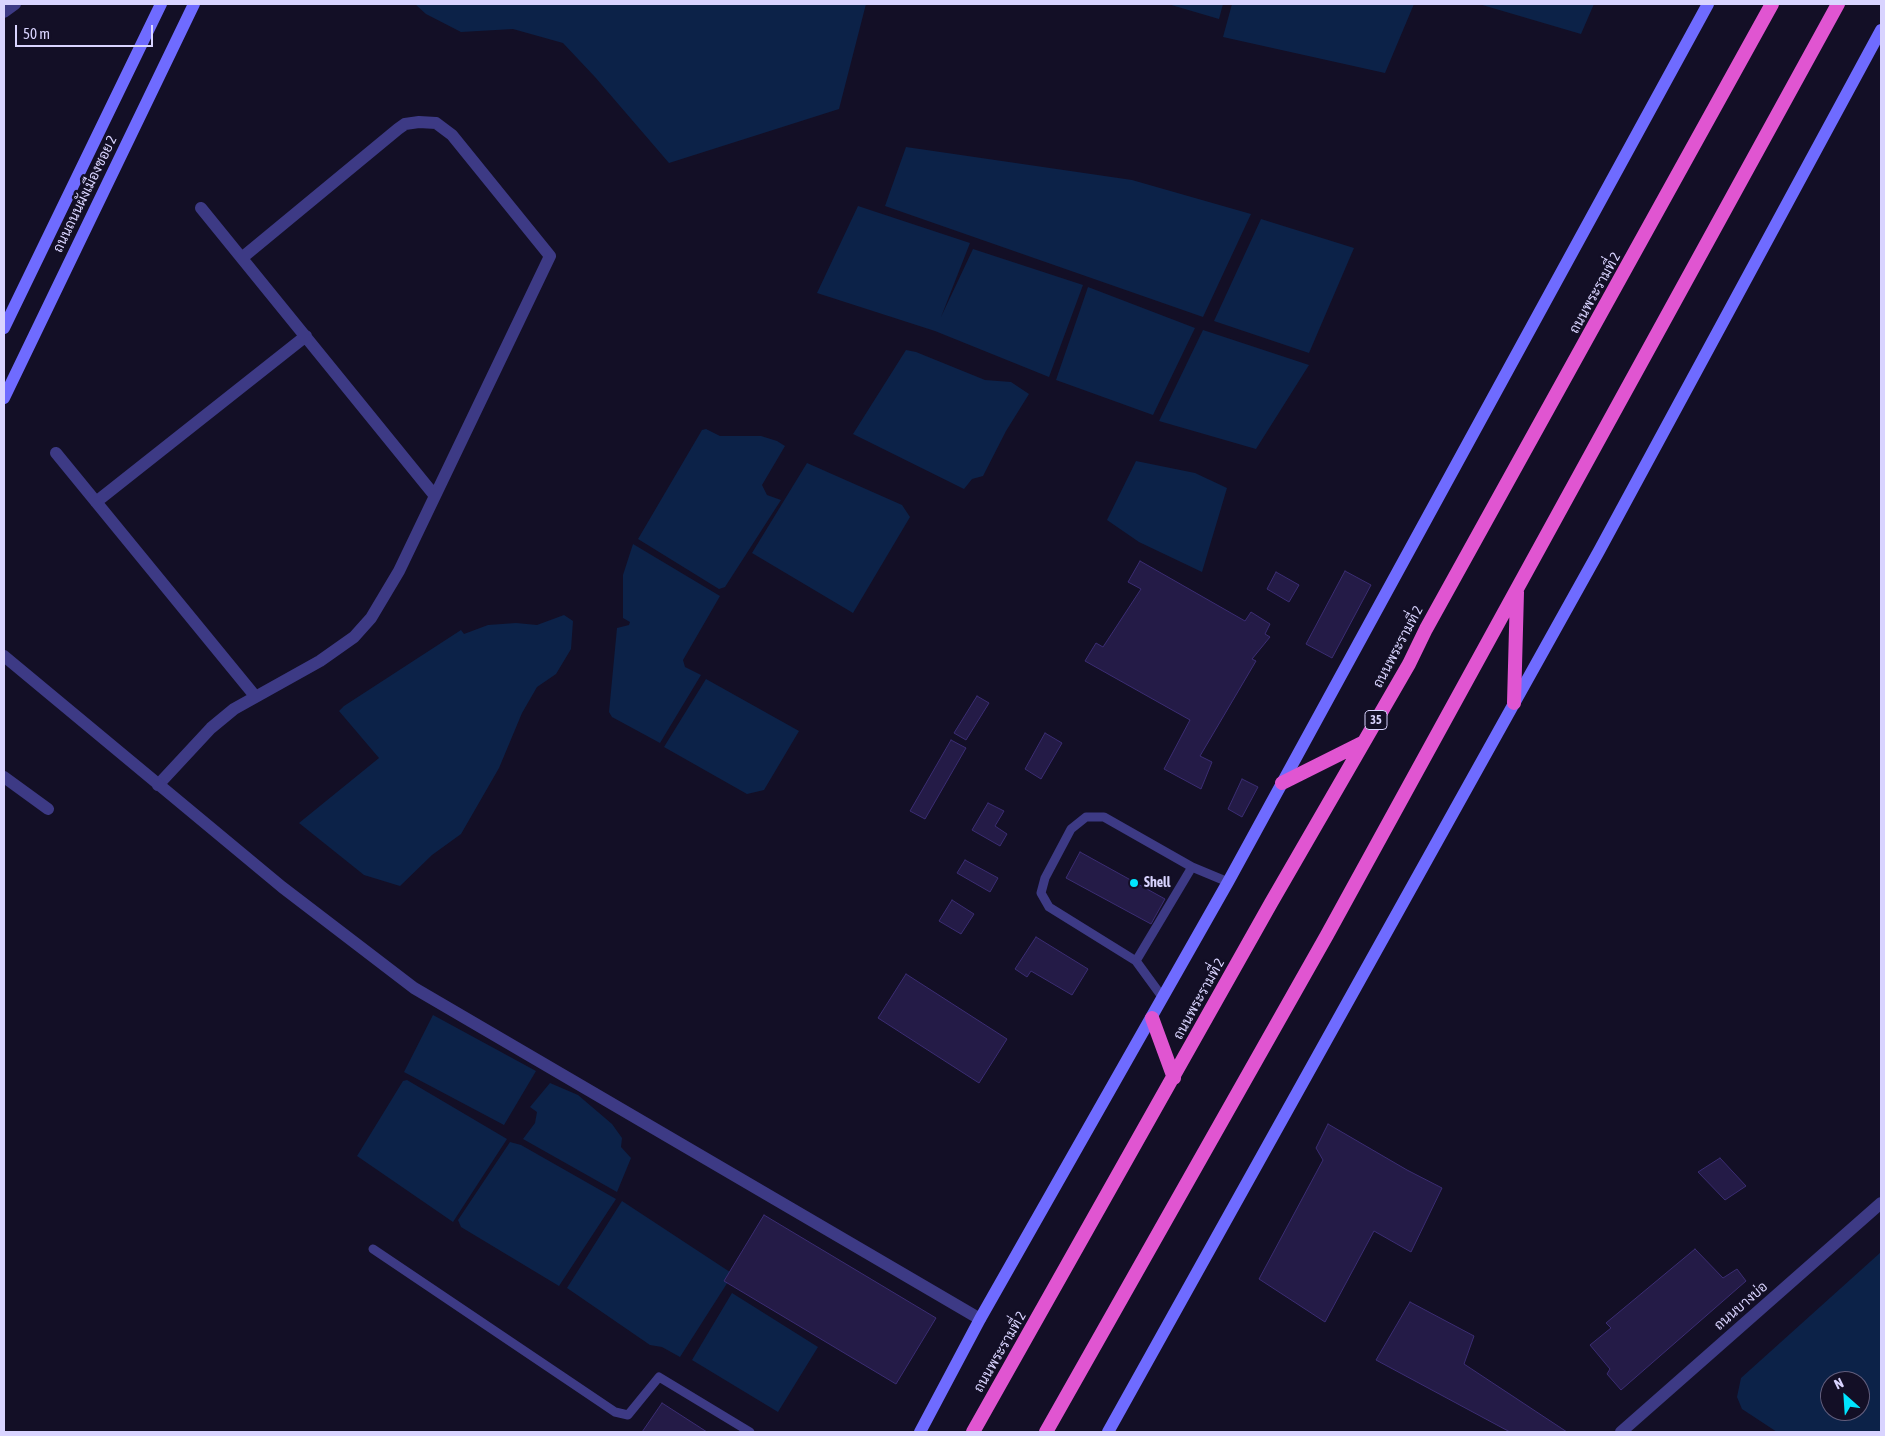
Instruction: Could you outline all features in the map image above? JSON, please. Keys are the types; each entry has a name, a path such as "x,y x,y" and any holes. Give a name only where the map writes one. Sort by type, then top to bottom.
{"highway":[{"name":"ถนนพระรามที่ 2","path":"973,1432 1409,664 1426,629 1772,4"},
{"path":"1046,1432 1328,935 1838,4"},
{"path":"1514,703 1517,588"},
{"path":"1282,783 1364,742"},
{"path":"1152,1018 1174,1078"}],"main road":[{"name":"ถนนถนนผังเมืองซอย 2","path":"4,328 161,4"},
{"name":"ถนนถนนผังเมืองซอย 2","path":"4,398 7,384 194,4"},
{"path":"920,1432 980,1319 1228,882 1708,4"},
{"path":"1108,1432 1514,703 1881,30"}],"street":[{"path":"4,12 15,4"},
{"path":"158,785 211,728 234,709 320,661 354,637 371,618 399,571 550,256 452,135 436,123 419,122 405,124 398,129 243,257"},
{"path":"201,208 243,257 435,496"},
{"path":"96,502 306,336"},
{"path":"56,453 255,696"},
{"path":"4,656 282,887 414,988 980,1319"},
{"path":"4,777 48,809"},
{"name":"ถนนบางบ่อ","path":"1621,1432 1881,1203"}],"lane":[{"path":"1163,998 1136,961 1049,907 1041,893 1045,878 1071,829 1086,817 1104,817 1192,867 1228,882"},
{"path":"1136,961 1192,867"},
{"path":"372,1248 615,1412 628,1415 659,1377 750,1432"}],"water":[{"path":"415,4 866,4 839,109 669,163 563,43 513,29 461,32 426,14"},
{"path":"1168,4 1223,4 1219,19"},
{"path":"1232,4 1414,4 1385,73 1223,37"},
{"path":"1479,4 1594,4 1581,34"},
{"path":"906,147 1132,180 1251,214 1203,317 885,206"},
{"path":"858,206 970,243 941,317 973,249 1083,285 1049,377 935,331 817,293"},
{"path":"1261,219 1354,248 1309,353 1214,321"},
{"path":"1088,287 1195,328 1153,415 1056,380"},
{"path":"1203,330 1309,365 1256,449 1159,421"},
{"path":"906,350 916,352 985,380 1011,382 1029,394 1006,431 983,476 972,479 964,489 853,434"},
{"path":"706,429 720,436 761,436 777,441 785,446 762,485 767,495 781,500 725,587 719,589 638,539 702,430"},
{"path":"1136,461 1195,473 1227,488 1202,572 1139,542 1107,520"},
{"path":"807,463 902,505 910,517 853,613 752,553"},
{"path":"633,544 720,596 683,660 685,667 701,675 660,743 612,717 609,712 617,628 629,625 630,622 623,618 623,575"},
{"path":"564,615 573,621 571,649 556,674 537,687 522,713 499,768 461,834 432,855 400,886 364,875 299,823 379,758 339,711 344,706 461,630 464,634 488,625 516,623 537,625"},
{"path":"706,679 799,731 764,790 747,794 664,747"},
{"path":"433,1015 536,1071 504,1125 404,1072"},
{"path":"407,1080 507,1139 453,1222 357,1156 403,1081"},
{"path":"550,1083 578,1095 612,1124 622,1138 621,1147 631,1158 617,1192 523,1139 535,1123 537,1112 530,1107"},
{"path":"510,1142 521,1145 616,1199 559,1286 461,1227 458,1220"},
{"path":"622,1201 733,1274 680,1357 662,1347 650,1345 567,1288"},
{"path":"1881,1252 1881,1432 1777,1432 1742,1409 1737,1397 1741,1378"},
{"path":"732,1293 818,1347 778,1412 692,1360"}],"building":[{"path":"1140,561 1245,621 1251,612 1270,624 1265,634 1270,637 1252,659 1256,661 1200,756 1212,762 1201,789 1164,769 1190,720 1085,661 1096,643 1103,647 1141,589 1128,582"},
{"path":"1345,571 1371,585 1332,658 1306,644"},
{"path":"1276,572 1299,585 1289,602 1267,589"},
{"path":"977,696 989,703 966,740 954,733"},
{"path":"1045,733 1062,743 1041,779 1025,769"},
{"path":"951,740 966,748 925,819 910,811"},
{"path":"1242,779 1258,787 1242,817 1228,809"},
{"path":"988,803 1004,811 995,826 1007,834 1000,846 972,830"},
{"path":"1080,852 1165,899 1151,924 1066,878"},
{"path":"965,860 998,878 990,892 957,873"},
{"path":"952,900 974,914 961,934 939,921"},
{"path":"1036,937 1088,969 1072,995 1031,971 1027,977 1015,969"},
{"path":"906,974 1007,1039 979,1083 878,1018"},
{"path":"1328,1124 1442,1188 1411,1252 1374,1231 1325,1322 1259,1279 1323,1160 1316,1148"},
{"path":"1720,1158 1746,1186 1725,1200 1698,1172"},
{"path":"764,1215 936,1318 896,1384 724,1281"},
{"path":"1695,1249 1723,1278 1737,1269 1746,1281 1621,1390 1607,1374 1610,1369 1590,1345 1611,1328 1606,1323"},
{"path":"1410,1302 1474,1336 1464,1364 1567,1432 1510,1432 1376,1360"},
{"path":"662,1403 707,1432 642,1432"}],"place":[{"name":"Shell","path":"1134,883"}]}
